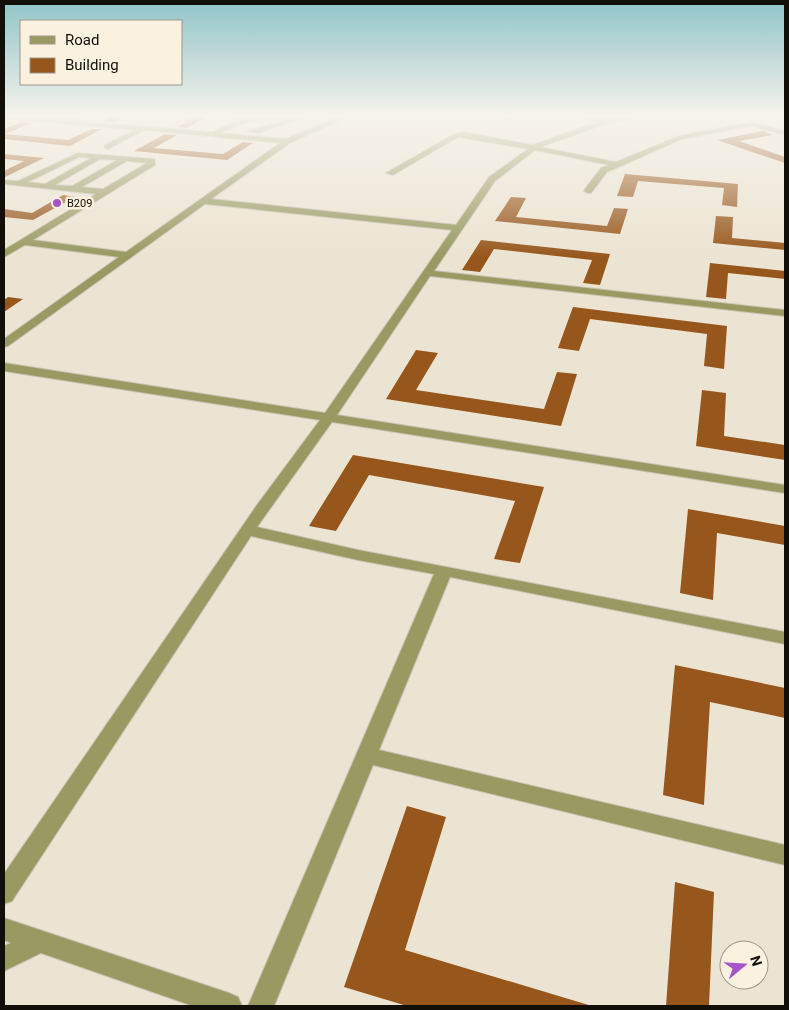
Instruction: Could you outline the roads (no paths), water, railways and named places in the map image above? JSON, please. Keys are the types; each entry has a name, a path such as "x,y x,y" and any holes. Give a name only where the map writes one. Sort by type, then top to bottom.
{"street":[{"path":"20,183 63,162"},
{"path":"47,186 89,162"},
{"path":"73,189 120,162"},
{"path":"4,254 152,162"},
{"path":"4,344 257,162"},
{"path":"390,173 409,162"},
{"path":"4,893 247,530 328,418 492,179 515,162"},
{"path":"608,162 617,164"},
{"path":"588,191 604,170 621,162"},
{"path":"4,182 104,192"},
{"path":"202,201 458,228"},
{"path":"24,242 128,255"},
{"path":"428,272 785,312"},
{"path":"4,367 785,489"},
{"path":"247,530 358,556 785,638"},
{"path":"261,1006 444,571"},
{"path":"367,755 785,855"},
{"path":"4,929 229,1006"},
{"path":"4,959 40,942"}],"place":[{"name":"B209","path":"57,203"}]}
